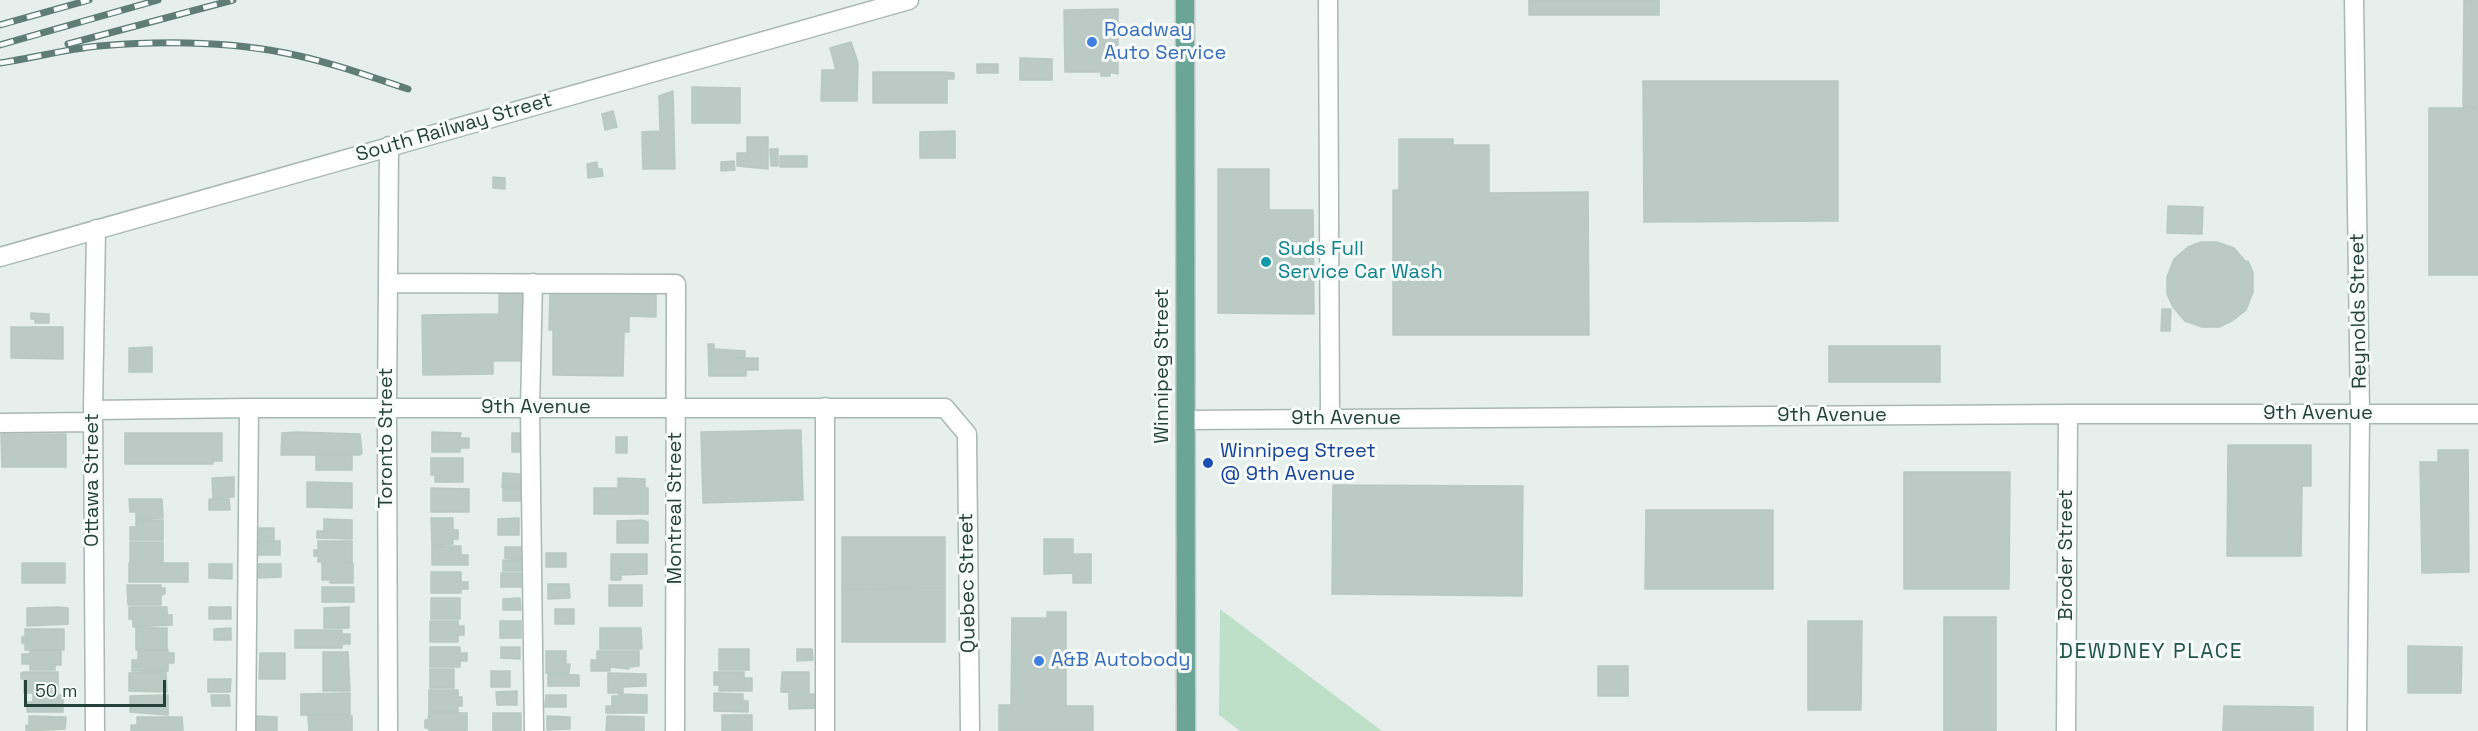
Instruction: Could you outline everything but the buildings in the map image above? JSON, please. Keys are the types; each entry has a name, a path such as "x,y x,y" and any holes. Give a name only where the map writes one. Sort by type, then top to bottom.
{"main road":[{"name":"Winnipeg Street","path":"1185,0 1186,731"}],"street":[{"name":"South Railway Street","path":"0,256 909,0"},
{"path":"1328,0 1330,419"},
{"name":"Reynolds Street","path":"2354,0 2360,414 2358,731"},
{"name":"Toronto Street","path":"388,731 389,146"},
{"name":"Ottawa Street","path":"94,731 93,416 96,229"},
{"path":"389,283 532,283 534,731"},
{"name":"Montreal Street","path":"532,283 676,284 675,731"},
{"path":"825,407 825,731"},
{"name":"9th Avenue","path":"0,423 249,408 945,408 967,434"},
{"path":"246,731 249,408"},
{"name":"9th Avenue","path":"1186,420 2068,414 2478,414"},
{"name":"Broder Street","path":"2066,731 2068,414"},
{"name":"Quebec Street","path":"967,434 970,731"}],"green space":[{"path":"1220,609 1382,731 1240,731 1219,715"}],"railway":[{"path":"0,25 89,0"},
{"path":"0,45 158,0"},
{"path":"68,44 233,0"},
{"path":"0,63 99,46 145,43 216,44 301,56 408,89"}],"place":[{"name":"Roadway Auto Service","path":"1092,42"},
{"name":"Suds Full Service Car Wash","path":"1266,262"},
{"name":"Winnipeg Street @ 9th Avenue","path":"1208,463"},
{"name":"A&B Autobody","path":"1039,661"}],"district":[{"name":"DEWDNEY PLACE","path":"2151,652"}]}
